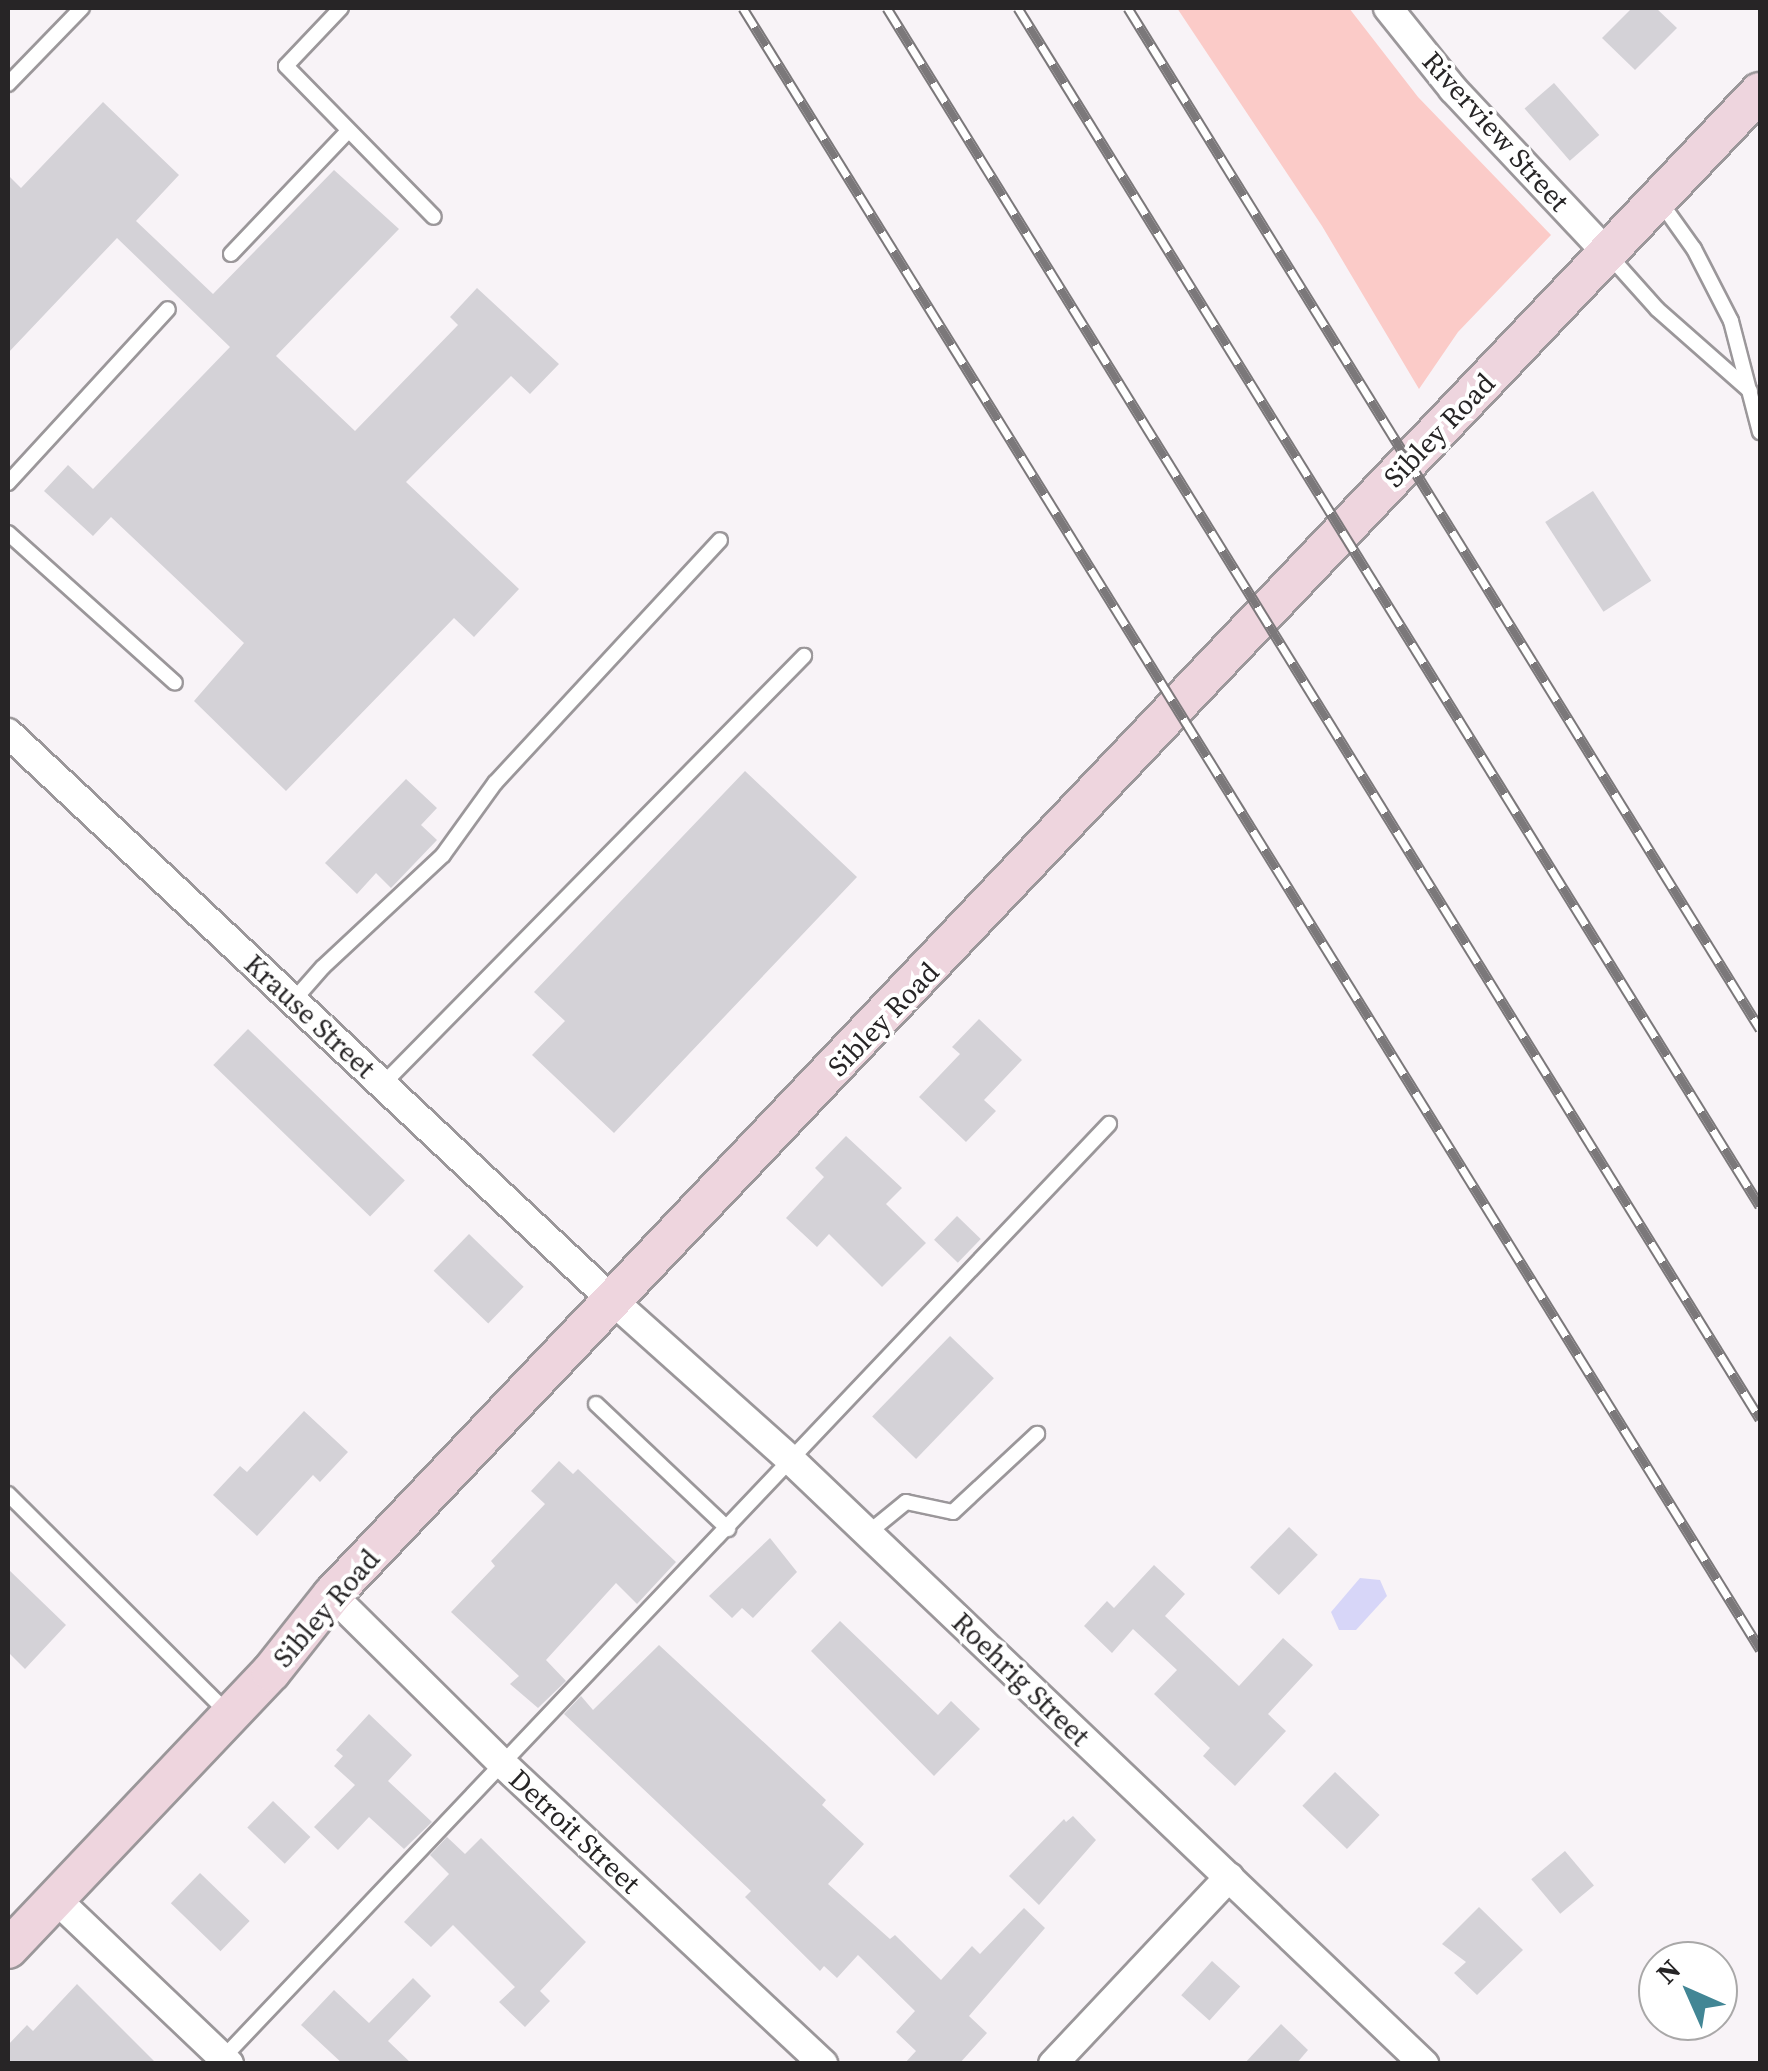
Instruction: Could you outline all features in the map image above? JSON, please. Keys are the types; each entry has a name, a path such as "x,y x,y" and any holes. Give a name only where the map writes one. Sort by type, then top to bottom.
{"main road":[{"name":"Sibley Road","path":"8,1949 230,1715 332,1595 940,961 1187,692 1760,92"}],"street":[{"name":"Riverview Street","path":"1388,8 1453,89 1607,252"},
{"name":"Krause Street","path":"8,732 612,1300"},
{"name":"Roehrig Street","path":"612,1300 792,1461 1424,2064"},
{"name":"Detroit Street","path":"332,1595 504,1765 823,2064"},
{"path":"1053,2064 1229,1877"},
{"path":"56,1899 223,2062"}],"lane":[{"path":"8,84 82,8"},
{"path":"341,8 286,66 434,217"},
{"path":"231,254 348,131"},
{"path":"1659,199 1694,249 1731,321 1760,432"},
{"path":"1607,252 1657,309 1750,391"},
{"path":"8,482 168,309"},
{"path":"8,533 176,683"},
{"path":"294,1001 323,966 443,854 495,783 720,540"},
{"path":"382,1085 804,656"},
{"path":"223,2062 1109,1124"},
{"path":"596,1404 728,1529"},
{"path":"868,1533 906,1502 953,1512 1036,1434"},
{"path":"8,1494 230,1715"}],"shaded area":[{"path":"1177,8 1349,8 1418,97 1551,235 1458,332 1419,389 1322,226"}],"water":[{"path":"1360,1578 1380,1580 1387,1596 1356,1630 1339,1630 1331,1612"}],"building":[{"path":"1632,8 1656,8 1677,28 1635,70 1602,38"},
{"path":"1554,83 1599,135 1570,161 1525,109"},
{"path":"103,102 179,175 136,221 213,294 334,170 399,229 276,356 355,431 458,325 450,317 477,288 559,364 530,394 511,376 406,482 519,589 474,637 454,618 286,791 194,701 244,643 111,517 93,536 44,491 68,465 93,489 230,347 117,238 8,353 8,175 21,188"},
{"path":"1593,491 1651,581 1603,612 1545,522"},
{"path":"745,771 857,877 614,1133 532,1055 565,1021 534,992"},
{"path":"406,779 437,808 421,825 437,840 391,888 376,873 357,894 325,863"},
{"path":"979,1019 1022,1060 984,1100 996,1111 966,1142 919,1097 960,1054 952,1047"},
{"path":"248,1029 405,1180 370,1216 213,1065"},
{"path":"846,1136 902,1188 886,1204 926,1243 882,1287 829,1234 817,1247 786,1218 824,1177 815,1168"},
{"path":"957,1216 981,1239 958,1263 934,1240"},
{"path":"469,1234 524,1287 488,1323 434,1271"},
{"path":"950,1336 994,1378 916,1459 872,1417"},
{"path":"304,1411 348,1452 320,1482 313,1475 257,1536 213,1495 240,1466 247,1472"},
{"path":"559,1461 573,1474 578,1469 676,1562 637,1604 616,1583 546,1660 566,1681 538,1708 510,1684 519,1676 451,1612 495,1566 491,1561 545,1504 531,1491"},
{"path":"1289,1527 1318,1555 1279,1595 1250,1567"},
{"path":"770,1538 797,1572 753,1618 742,1608 732,1618 709,1596"},
{"path":"1154,1565 1185,1594 1165,1616 1239,1686 1283,1638 1313,1665 1268,1714 1286,1731 1235,1786 1203,1756 1210,1748 1154,1694 1177,1670 1133,1629 1112,1653 1084,1626 1107,1601 1114,1608"},
{"path":"8,1569 66,1625 25,1669 8,1652"},
{"path":"840,1621 938,1715 951,1701 980,1729 934,1776 811,1651"},
{"path":"659,1645 826,1800 822,1805 864,1844 828,1884 890,1939 895,1935 941,1980 972,1946 980,1954 1024,1908 1045,1928 969,2016 987,2033 959,2064 904,2064 916,2051 896,2032 915,2011 858,1955 837,1978 824,1966 820,1971 745,1897 751,1891 564,1714 581,1696 593,1710"},
{"path":"369,1714 412,1755 388,1781 432,1822 404,1849 369,1817 338,1850 314,1827 355,1785 334,1766 343,1756 336,1750"},
{"path":"1335,1772 1380,1815 1347,1849 1302,1806"},
{"path":"273,1801 310,1837 285,1864 247,1828"},
{"path":"1073,1816 1096,1840 1039,1905 1009,1876 1064,1819 1066,1822"},
{"path":"447,1837 465,1854 481,1838 586,1942 540,1991 550,2001 525,2027 499,2002 515,1987 453,1925 431,1947 404,1922 449,1874 430,1855"},
{"path":"1565,1851 1594,1885 1560,1914 1531,1879"},
{"path":"200,1873 250,1921 220,1951 171,1903"},
{"path":"1479,1907 1523,1950 1477,1995 1454,1973 1466,1962 1442,1944"},
{"path":"1212,1961 1240,1986 1209,2021 1181,1995"},
{"path":"413,1978 431,1996 388,2041 412,2064 343,2064 301,2025 334,1990 369,2023"},
{"path":"77,1984 157,2064 8,2064 8,2045 27,2025 33,2031"},
{"path":"1281,2024 1308,2050 1296,2064 1244,2064"}],"railway":[{"path":"743,8 1760,1649"},
{"path":"887,8 1760,1419"},
{"path":"1018,8 1760,1206"},
{"path":"1128,8 1760,1029"}]}
